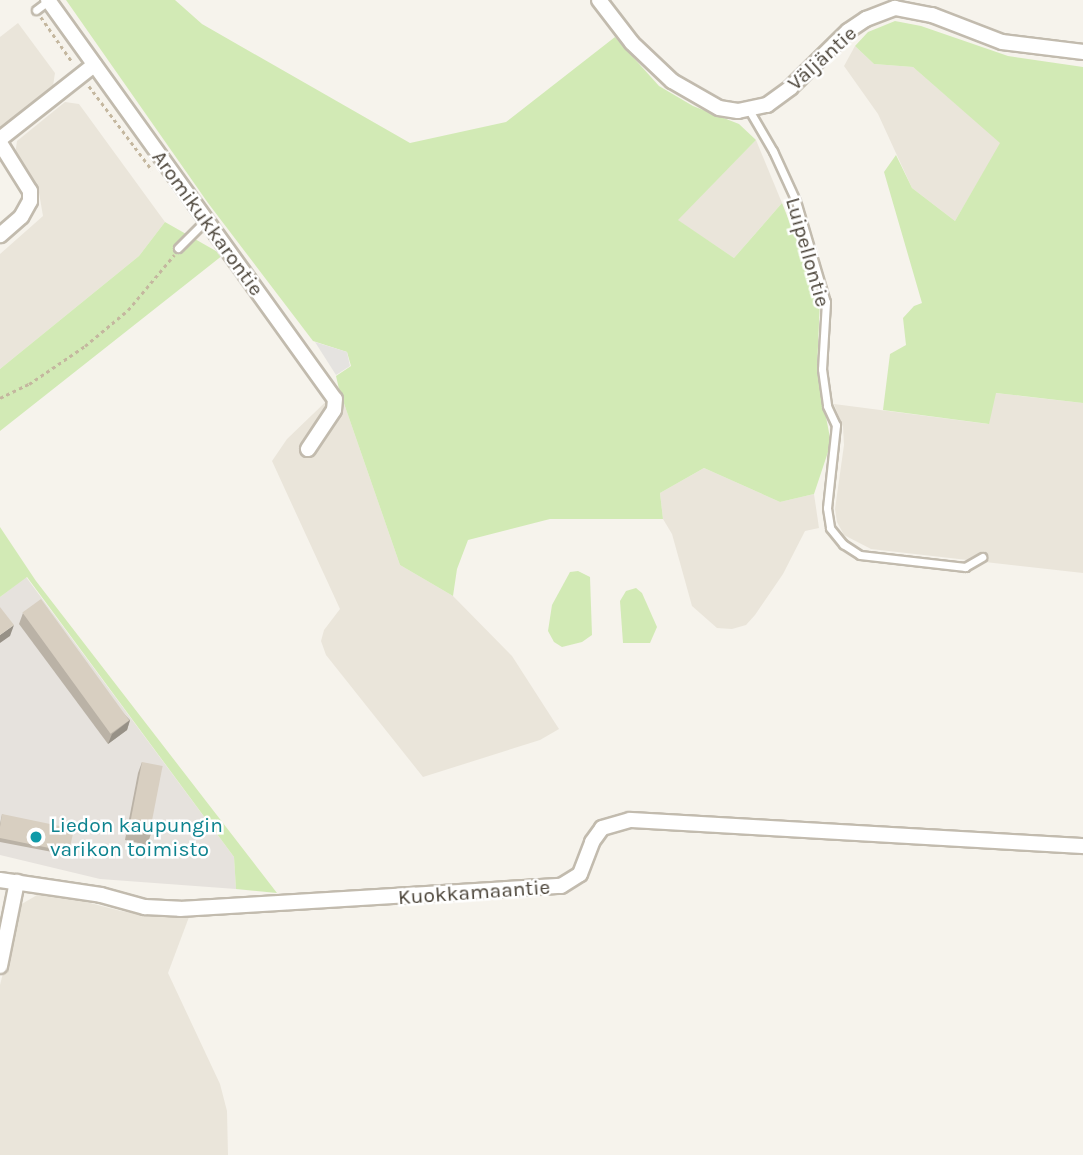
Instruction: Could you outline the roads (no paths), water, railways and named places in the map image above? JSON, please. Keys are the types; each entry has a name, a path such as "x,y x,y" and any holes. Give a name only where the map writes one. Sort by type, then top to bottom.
{"street":[{"path":"599,0 632,43 672,81 719,108 749,110"},
{"name":"Aromikukkarontie","path":"48,1 335,399 334,410 308,449"},
{"name":"Väljäntie","path":"749,110 767,105 790,88 848,31 866,19 895,8 932,15 1002,43 1083,52"},
{"path":"0,236 21,217 30,201 30,191 0,141 94,65"},
{"name":"Kuokkamaantie","path":"0,880 101,895 145,907 180,909 561,886 580,874 592,842 602,828 630,820 1083,846"},
{"path":"0,966 17,883"}],"lane":[{"path":"36,10 48,1"},
{"name":"Luipellontie","path":"749,110 773,151 796,201 826,302 822,369 828,406 836,425 827,508 830,528 843,544 860,555 965,567 982,556"},
{"path":"178,248 206,220"}],"place":[{"name":"Liedon kaupungin varikon toimisto","path":"36,837"}]}
